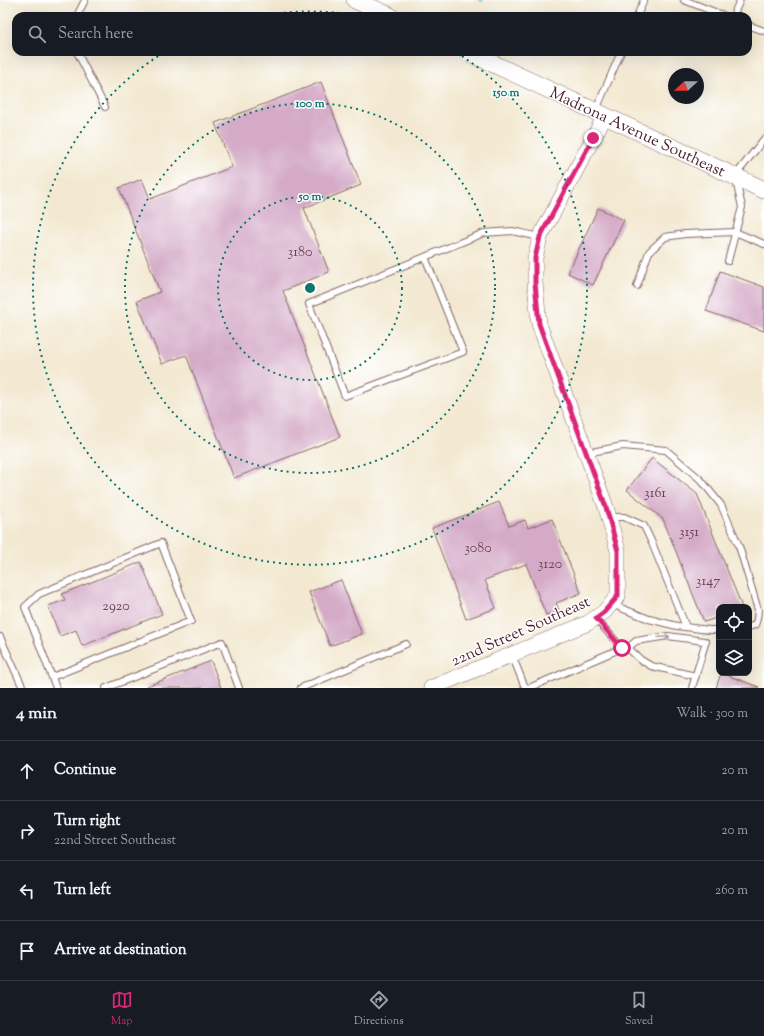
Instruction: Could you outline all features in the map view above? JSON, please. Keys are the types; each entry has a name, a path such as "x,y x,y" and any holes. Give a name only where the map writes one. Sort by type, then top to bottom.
{"main road":[{"path":"355,0 381,12"},
{"name":"Madrona Avenue Southeast","path":"477,56 764,190"}],"street":[{"path":"600,114 540,237 535,258 535,283 539,324 606,507 618,551 614,600"},
{"name":"22nd Street Southeast","path":"431,688 588,623 604,612 614,600"}],"lane":[{"path":"79,12 85,0"},
{"path":"639,12 644,0"},
{"path":"684,0 715,12"},
{"path":"735,12 740,0"},
{"path":"752,26 764,31"},
{"path":"79,56 105,107"},
{"path":"600,114 620,56"},
{"path":"728,262 742,207 735,176 764,139"},
{"path":"425,257 463,352 345,396 309,304 484,233 512,231 540,237"},
{"path":"638,286 649,252 665,237 685,234 735,232 764,244"},
{"path":"586,453 623,446 666,450 701,480 721,505 739,546 758,610 755,625 752,626"},
{"path":"608,517 624,517 644,526 686,627"},
{"path":"52,677 192,621 161,543 39,594 25,607 56,688"},
{"path":"614,600 649,619 686,627 716,630"},
{"path":"596,618 625,648 651,666 696,676"},
{"path":"512,655 524,685 529,688 625,648 636,640 668,636 704,641 706,642 692,688"},
{"path":"0,637 23,688"},
{"path":"106,688 222,642 239,688"},
{"path":"301,688 406,644"}],"building":[{"path":"321,82 361,185 304,208 329,272 283,291 340,437 234,478 186,355 162,364 137,301 160,292 119,188 142,179 150,199 232,167 215,123"},
{"path":"598,208 624,220 593,285 568,273"},
{"path":"720,271 764,287 764,331 706,311"},
{"path":"652,458 697,494 741,604 716,604 716,618 704,622 663,519 627,490"},
{"path":"499,502 509,526 525,520 528,528 552,519 581,593 556,603 559,610 546,615 526,564 485,580 496,608 466,619 432,528"},
{"path":"141,562 162,614 82,646 76,630 60,636 48,606 65,600 62,594"},
{"path":"341,580 362,634 330,646 309,592"},
{"path":"211,661 221,688 145,688 145,687"},
{"path":"720,676 729,676 759,687 758,688 716,688"}],"route":[{"path":"593,138 540,237 535,258 535,283 539,324 606,507 618,551 618,596 604,612 596,618 622,648"}]}
